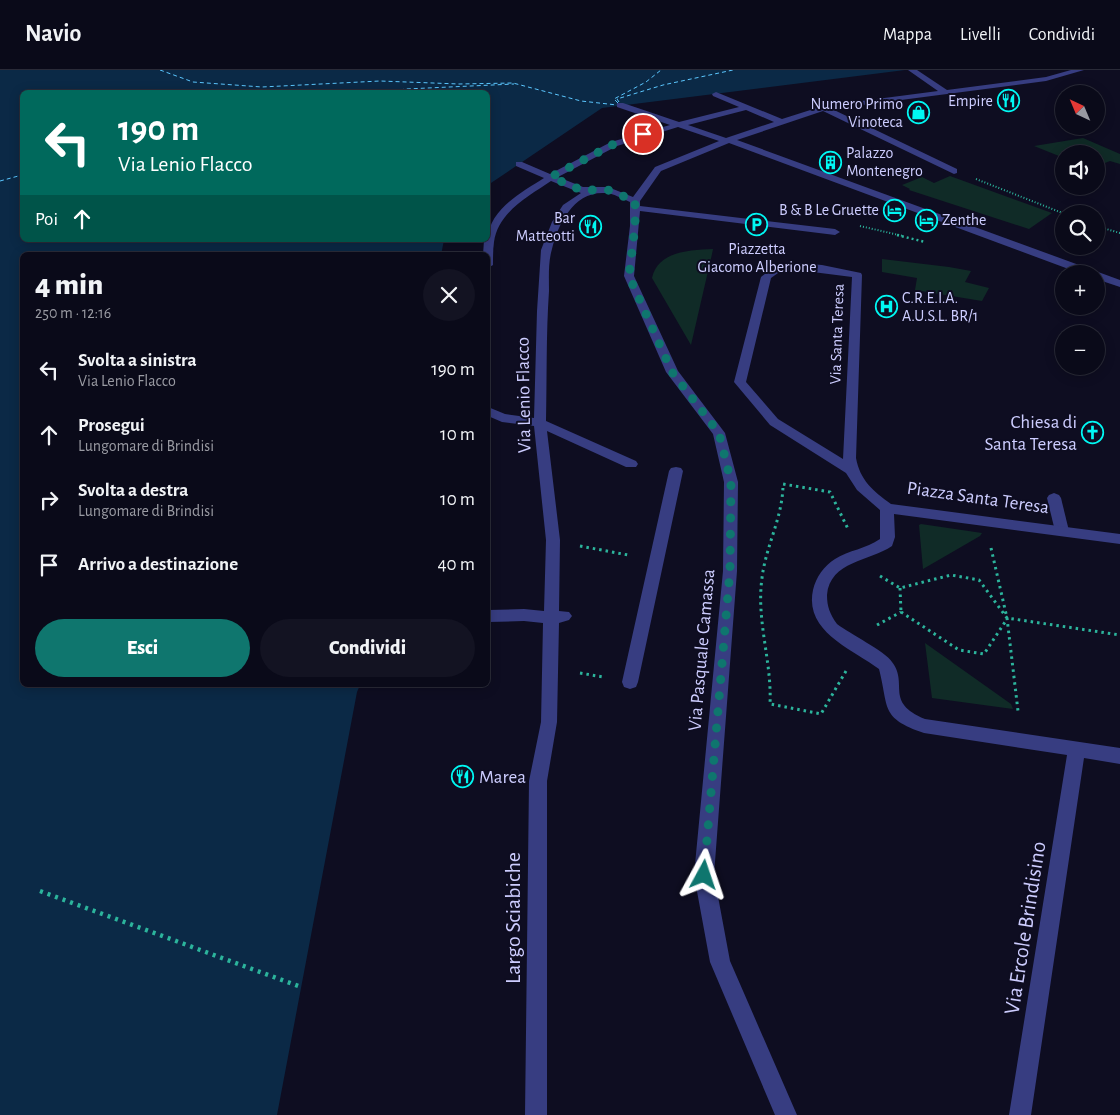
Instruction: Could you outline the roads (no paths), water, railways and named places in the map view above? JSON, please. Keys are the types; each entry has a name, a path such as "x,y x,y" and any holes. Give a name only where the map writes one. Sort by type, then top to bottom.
{"street":[{"path":"912,70 945,92"},
{"path":"635,204 658,169 726,140 823,108 1046,79 1080,70"},
{"path":"716,94 782,122"},
{"path":"620,106 726,140 1067,265"},
{"path":"490,238 499,219 515,201 551,177 614,144 675,124 746,107"},
{"path":"823,108 954,171"},
{"path":"519,164 581,190 608,190 635,204 835,232"},
{"name":"Via Lenio Flacco","path":"549,722 550,667 558,617 553,540 540,423 542,311 546,250 557,222 566,207 577,198 593,191"},
{"name":"Via Pasquale Camassa","path":"635,204 629,276 672,372 719,433 731,482 730,570 704,875 720,962 786,1115"},
{"name":"Via Santa Teresa","path":"851,470 774,422 740,382 766,277 773,270 788,266 857,275 849,458 851,470 862,488 887,508"},
{"path":"1105,278 1120,284"},
{"path":"490,412 502,418 540,423 630,464"},
{"path":"630,682 676,470"},
{"path":"1054,498 1062,531"},
{"name":"Piazza Santa Teresa","path":"1120,539 887,508 887,542 875,550 842,561 829,571 822,582 819,596 821,611 842,638 886,665 889,671 890,698 894,706 913,722 924,726 1120,756"},
{"path":"490,616 558,617"},
{"name":"Largo Sciabiche","path":"536,1115 538,781 549,722"},
{"name":"Via Ercole Brindisino","path":"1020,1115 1077,749"}],"water":[{"path":"0,70 905,70 602,108 490,184 490,90 20,90 20,242 444,242 442,252 20,252 20,687 359,687 277,1115 0,1115"}],"place":[{"name":"Empire","path":"1009,101"},
{"name":"Numero Primo Vinoteca","path":"919,113"},
{"name":"Palazzo Montenegro","path":"830,162"},
{"name":"B & B Le Gruette","path":"895,210"},
{"name":"Zenthe","path":"926,220"},
{"name":"Piazzetta Giacomo Alberione","path":"757,225"},
{"name":"Bar Matteotti","path":"591,227"},
{"name":"C.R.E.I.A. A.U.S.L. BR/1","path":"886,307"},
{"name":"Chiesa di Santa Teresa","path":"1093,433"},
{"name":"Marea","path":"463,777"}]}
